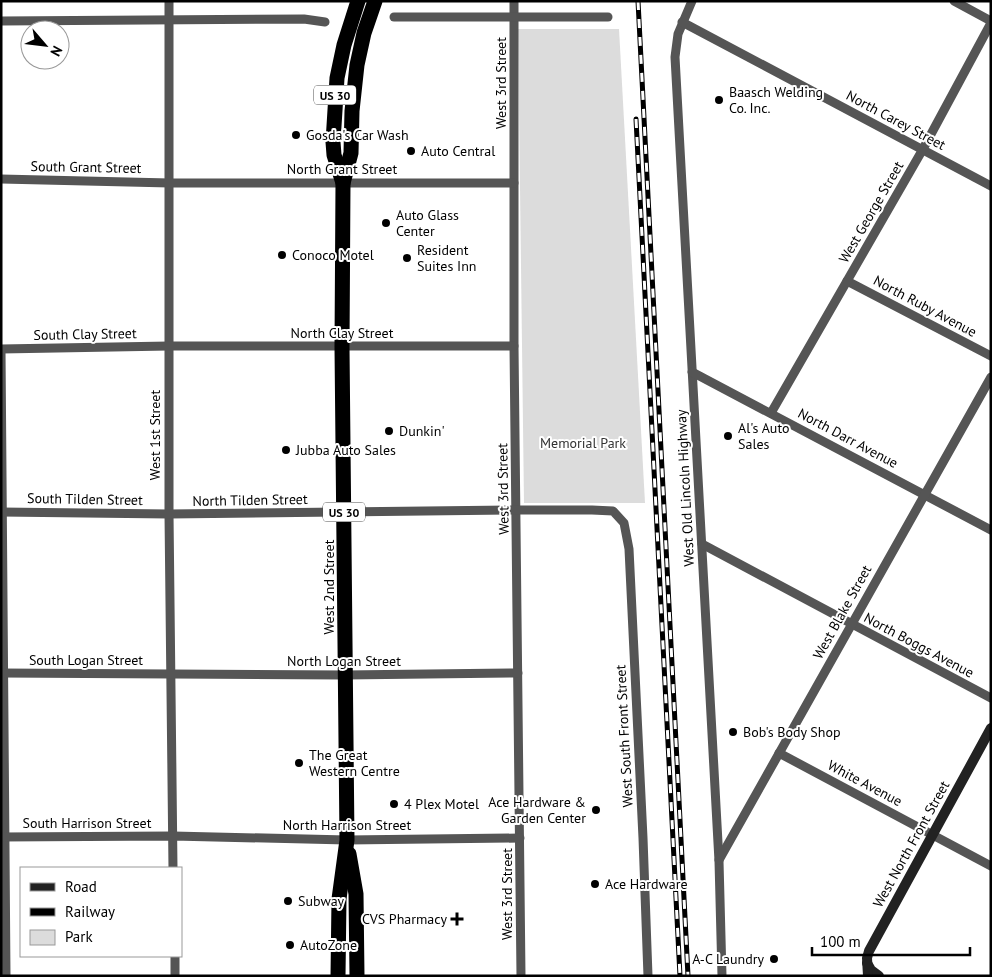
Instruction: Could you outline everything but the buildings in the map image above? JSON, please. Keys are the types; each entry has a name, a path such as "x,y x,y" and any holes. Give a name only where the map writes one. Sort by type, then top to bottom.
{"highway":[{"name":"West 2nd Street","path":"338,976 339,899 347,840 342,347 343,183 352,153 352,111 357,65 364,33 375,1"},
{"name":"West 2nd Street","path":"343,183 332,142 334,100 342,53 354,4"},
{"name":"West 2nd Street","path":"347,840 356,894 357,976"}],"street":[{"name":"West 1st Street","path":"169,1 169,514 173,867"},
{"name":"West 3rd Street","path":"514,1 514,346 521,976"},
{"name":"West Old Lincoln Highway","path":"692,1 678,34 675,58 719,861 722,976"},
{"path":"954,1 991,22"},
{"path":"394,17 608,17"},
{"path":"1,21 304,19 325,22"},
{"name":"North Carey Street","path":"682,22 991,186"},
{"name":"West George Street","path":"771,413 923,149 991,22"},
{"name":"South Grant Street","path":"1,179 170,183"},
{"name":"North Grant Street","path":"170,183 514,183"},
{"name":"North Ruby Avenue","path":"847,281 991,356"},
{"name":"North Clay Street","path":"170,346 514,346"},
{"name":"South Clay Street","path":"1,349 170,346"},
{"path":"1,349 3,837 6,976"},
{"name":"North Darr Avenue","path":"692,372 991,530"},
{"name":"West Blake Street","path":"719,861 991,377"},
{"name":"North Tilden Street","path":"169,514 600,510"},
{"name":"West South Front Street","path":"600,510 613,511 624,523 629,549 648,976"},
{"name":"South Tilden Street","path":"2,512 169,514"},
{"name":"North Boggs Avenue","path":"702,544 991,698"},
{"name":"North Logan Street","path":"170,674 345,675 518,673"},
{"name":"South Logan Street","path":"2,674 170,674"},
{"name":"West North Front Street","path":"868,976 869,951 991,728"},
{"name":"White Avenue","path":"779,753 991,866"},
{"name":"North Harrison Street","path":"173,836 347,840 520,838"},
{"name":"South Harrison Street","path":"3,837 173,836"},
{"path":"175,957 175,976"},
{"path":"867,964 879,976"}],"green space":[{"name":"Memorial Park","path":"518,29 619,29 645,503 524,503"}],"railway":[{"path":"638,1 688,976"},
{"path":"636,119 680,976"}],"place":[{"name":"Baasch Welding Co. Inc.","path":"719,100"},
{"name":"Gosda's Car Wash","path":"296,135"},
{"name":"Auto Central","path":"411,151"},
{"name":"Auto Glass Center","path":"386,223"},
{"name":"Conoco Motel","path":"282,255"},
{"name":"Resident Suites Inn","path":"407,258"},
{"name":"Dunkin'","path":"389,431"},
{"name":"Al's Auto Sales","path":"728,436"},
{"name":"Jubba Auto Sales","path":"286,450"},
{"name":"Bob's Body Shop","path":"733,732"},
{"name":"The Great Western Centre","path":"299,763"},
{"name":"4 Plex Motel","path":"394,804"},
{"name":"Ace Hardware & Garden Center","path":"596,810"},
{"name":"Ace Hardware","path":"595,884"},
{"name":"Subway","path":"288,901"},
{"name":"CVS Pharmacy","path":"457,919"},
{"name":"AutoZone","path":"290,945"},
{"name":"A-C Laundry","path":"774,959"}]}
